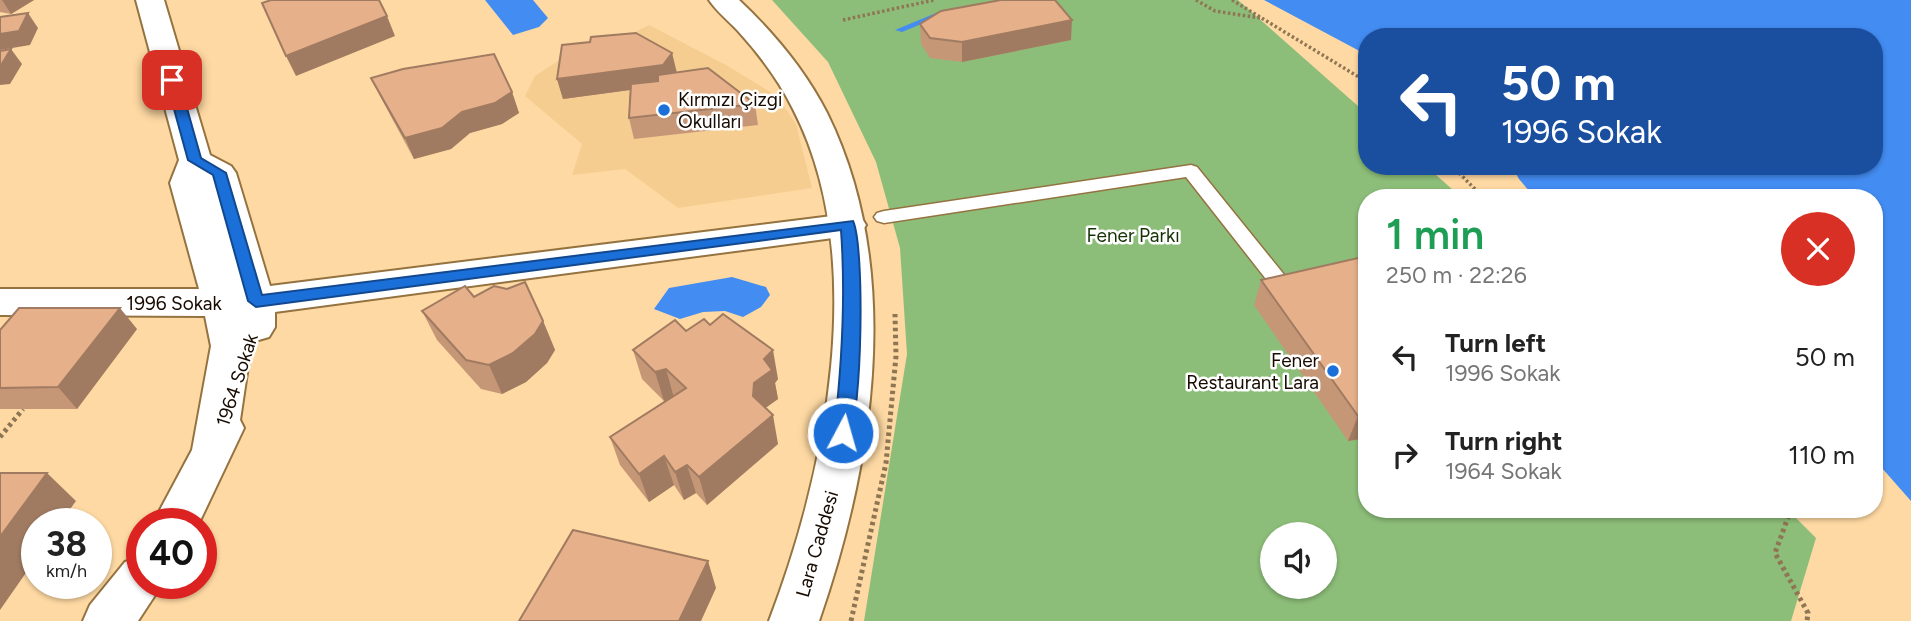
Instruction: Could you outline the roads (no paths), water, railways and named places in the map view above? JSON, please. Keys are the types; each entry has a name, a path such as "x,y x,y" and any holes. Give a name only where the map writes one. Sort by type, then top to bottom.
{"street":[{"name":"1964 Sokak","path":"150,0 195,160 187,183 239,302 214,451 185,508"},
{"name":"Lara Caddesi","path":"723,0 783,65 811,114 834,170 848,225 852,282 850,369 841,454 820,546 794,621"},
{"name":"1996 Sokak","path":"0,302 239,302 848,225"},
{"path":"108,621 126,598"}],"lane":[{"path":"884,218 1191,171 1291,297"}],"water":[{"path":"485,0 533,0 548,18 539,27 513,35"},
{"path":"1264,0 1911,0 1911,501 1883,469 1883,189 1527,189 1517,175 1883,175 1883,28 1358,28 1358,50"},
{"path":"732,277 766,287 770,295 761,307 743,317 725,311 703,312 680,319 654,309 669,288"}],"waterway":[{"path":"899,30 939,15"}],"place":[{"name":"Kırmızı Çizgi Okulları","path":"664,110"},
{"name":"Fener Restaurant Lara","path":"1333,371"}],"park label":[{"name":"Fener Parkı","path":"1133,235"}]}
